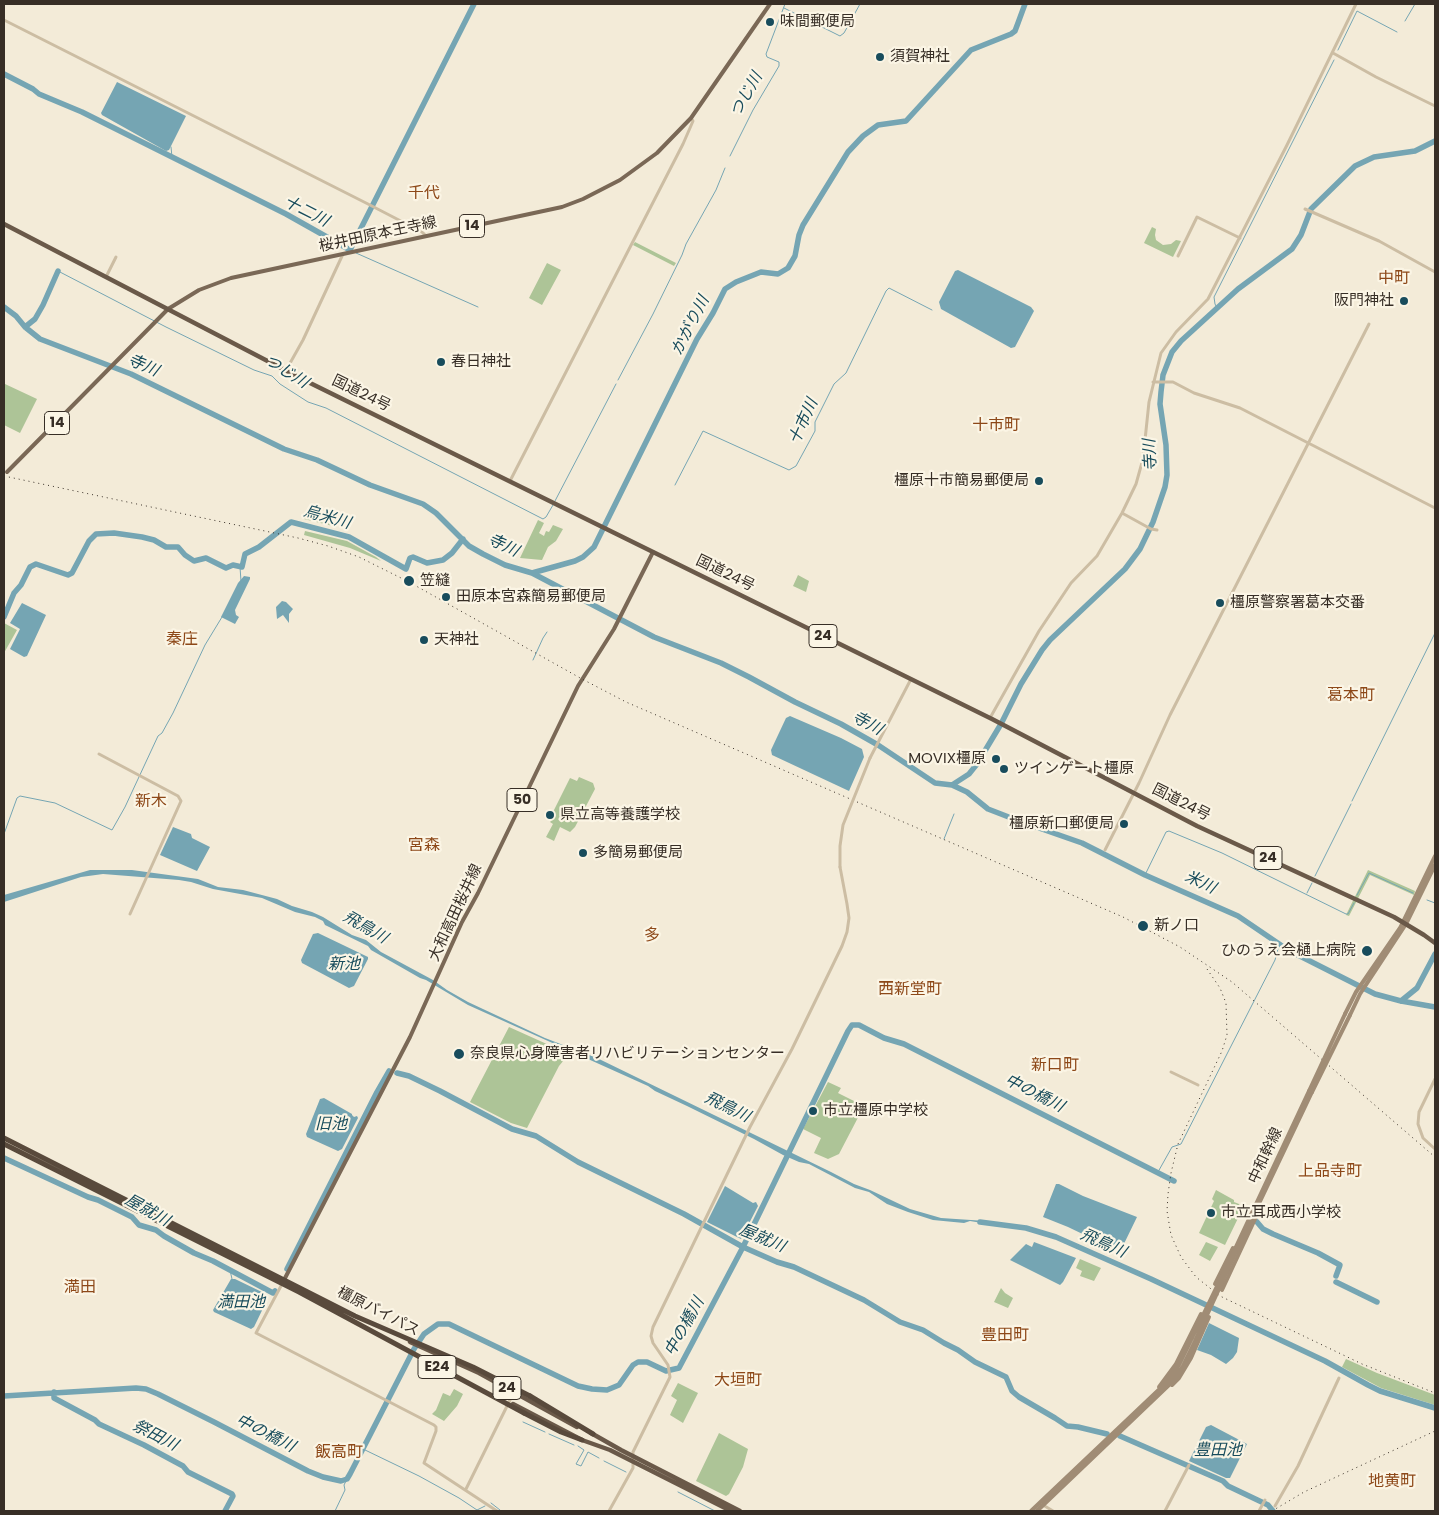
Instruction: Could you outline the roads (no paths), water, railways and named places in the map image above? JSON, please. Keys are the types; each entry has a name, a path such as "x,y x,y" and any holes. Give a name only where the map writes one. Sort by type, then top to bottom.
{"highway":[{"name":"国道24号","path":"4,224 285,370 992,719 1197,826 1404,923 1435,943"},
{"name":"橿原バイパス","path":"4,1137 416,1352 509,1403 582,1440 610,1450 731,1511"},
{"name":"E24","path":"4,1137 353,1318 524,1413"},
{"name":"橿原バイパス","path":"4,1144 283,1282 299,1284 413,1344 470,1369 632,1456 740,1511"},
{"name":"E24","path":"4,1144 353,1318 473,1367 530,1396"},
{"name":"24","path":"530,1396 592,1434"},
{"name":"24","path":"524,1413 561,1432 582,1440"}],"main road":[{"name":"桜井田原本王寺線","path":"7,472 168,309 199,290 217,282 552,209 583,199 610,186 645,163 668,143 691,118 770,4"},
{"name":"大和高田桜井線","path":"283,1282 394,1067 438,978 462,922 478,893 578,686 615,627 653,552"},
{"name":"中和幹線","path":"1404,923 1435,856"},
{"name":"中和幹線","path":"1235,1251 1260,1203 1347,1014 1404,923 1435,865"},
{"name":"中和幹線","path":"1031,1511 1042,1504 1170,1385 1182,1368 1255,1206 1311,1091"},
{"path":"1222,1290 1254,1222 1260,1203"},
{"path":"1215,1284 1250,1210 1255,1206"},
{"path":"1155,1393 1176,1364 1205,1316"},
{"path":"1152,1401 1163,1394 1179,1378 1190,1358 1205,1316"},
{"name":"中和幹線","path":"1037,1511 1174,1373 1194,1338"}],"street":[{"path":"992,719 1039,631 1071,583 1097,556 1122,513 1136,484 1143,459 1149,402 1155,382 1158,360 1165,346 1176,332 1208,299 1356,4"},
{"path":"4,20 372,206 422,232 426,236"},
{"path":"1333,52 1376,77 1435,106"},
{"path":"510,482 683,144 693,121 691,118"},
{"path":"1305,209 1379,241 1435,272"},
{"path":"1178,256 1198,217 1240,238"},
{"path":"285,370 303,340 343,254"},
{"path":"106,277 116,257"},
{"path":"1105,850 1307,442 1369,324"},
{"path":"1155,382 1169,382 1240,408 1435,508"},
{"path":"1122,513 1157,530"},
{"path":"609,1511 633,1468 632,1456 670,1373 667,1361 653,1343 652,1331 744,1139 792,1049 842,946 849,918 839,857 843,825 873,751 911,679"},
{"path":"99,754 178,796 181,800 181,805 130,914"},
{"path":"1171,1072 1198,1085"},
{"path":"1435,1079 1418,1118 1418,1129 1421,1135 1435,1149"},
{"path":"283,1282 256,1333 434,1425 436,1431 424,1462 497,1511"},
{"path":"1205,1316 1212,1298"},
{"path":"1275,1506 1298,1466 1339,1378"},
{"path":"466,1489 514,1392"},
{"path":"1166,1511 1189,1464"},
{"path":"1260,1511 1264,1502"},
{"path":"1042,1504 1053,1511"}],"water":[{"path":"117,82 186,116 169,150 166,151 102,115 101,113"},
{"path":"958,270 1031,307 1034,311 1015,347 1011,348 941,309 939,302 955,271"},
{"path":"244,576 250,577 250,579 235,610 236,615 239,617 235,624 221,617 238,583"},
{"path":"282,601 286,602 293,609 289,614 289,623 283,615 277,619 276,607"},
{"path":"22,603 46,615 27,656 24,657 10,649 20,629 10,623"},
{"path":"790,716 862,749 864,757 849,791 772,755 771,750 786,718"},
{"path":"173,827 191,834 192,838 210,847 197,871 160,855"},
{"path":"90,870 132,870 198,879 218,887 243,890 277,899 312,912 352,935 366,940 381,952 433,980 468,1002 545,1038 597,1058 854,1184 910,1209 941,1218 986,1221 988,1224 970,1221 964,1223 933,1220 887,1204 869,1192 855,1188 809,1164 783,1155 648,1086 468,1005 371,950 368,946 325,925 323,921 315,917 295,912 262,898 213,889 179,880 103,874 81,877 4,902 4,895"},
{"name":"新池","path":"318,933 368,957 354,986 349,988 302,963 301,960 313,934"},
{"name":"旧池","path":"324,1098 358,1118 342,1149 338,1151 307,1137 306,1134 320,1099"},
{"path":"1056,1184 1137,1217 1120,1252 1043,1217"},
{"path":"725,1186 753,1203 756,1202 758,1206 741,1239 707,1222"},
{"path":"1034,1242 1076,1258 1060,1285 1010,1260 1026,1244 1032,1247"},
{"name":"満田池","path":"231,1279 235,1279 264,1293 268,1298 254,1327 251,1329 213,1310"},
{"path":"1209,1323 1239,1338 1237,1352 1226,1364 1211,1355 1197,1350"},
{"name":"豊田池","path":"1211,1425 1247,1444 1230,1478 1226,1478 1189,1461 1206,1427"}],"waterway":[{"name":"十二川","path":"4,74 39,94 82,112 286,214 350,250 474,4"},
{"name":"つじ川","path":"730,156 753,110 779,66 779,62 767,57 766,54 785,4"},
{"name":"つじ川","path":"784,8 840,36 844,33 860,4"},
{"name":"かがり川","path":"532,573 575,561 583,557 594,547 697,339 725,289 736,282 761,272 778,274 788,268 795,256 803,225 848,152 863,136 878,125 906,121 971,50 1015,31 1025,4"},
{"path":"1405,21 1415,4"},
{"path":"1338,50 1357,11 1397,32"},
{"path":"1217,308 1214,297 1334,60"},
{"name":"寺川","path":"4,307 40,339 131,374 284,449 317,460 370,485 423,504 436,513 469,546 483,554 505,565 532,573 654,637 721,663 841,724 878,745 935,783 952,785 969,774 977,764 1042,650 1050,640 1125,569 1140,549 1153,522 1165,487 1167,475 1166,445 1160,404 1163,375 1172,352 1181,341 1238,289 1292,249 1301,235 1311,209 1355,166 1374,157 1415,151 1435,141"},
{"path":"171,147 172,157"},
{"name":"つじ川","path":"618,380 653,314 686,244 716,190 725,168"},
{"path":"356,253 478,307"},
{"name":"つじ川","path":"58,271 166,327 254,370 272,376 280,384 308,402 326,408 543,519 553,505"},
{"name":"つじ川","path":"25,327 35,319 58,271"},
{"name":"十市川","path":"675,485 703,431 789,470 796,466 815,431 815,422 834,384 846,373 886,291 889,288 932,310"},
{"name":"つじ川","path":"555,501 616,384"},
{"name":"烏米川","path":"4,617 14,593 21,585 30,567 36,564 68,575 72,573 89,541 96,534 114,533 154,540 166,547 178,547 194,561 206,558 226,568 233,565 242,567 245,554 259,547 291,522 349,537 406,569 410,558 413,557 427,563 443,560 452,553 463,539"},
{"path":"240,567 241,581"},
{"path":"4,834 17,798 20,796 55,803 112,830 125,807 158,736 162,733 173,713 205,645 222,617"},
{"path":"533,660 547,632"},
{"path":"1352,801 1435,633"},
{"name":"米川","path":"952,785 967,792 988,809 1082,843 1145,875 1238,916 1288,950 1375,994 1435,1007"},
{"path":"1315,876 1351,804"},
{"path":"944,839 954,814"},
{"path":"1145,875 1166,832 1169,831 1222,853 1346,914 1348,914 1354,903"},
{"path":"1357,895 1369,873 1413,893"},
{"path":"1307,893 1312,883"},
{"path":"1427,900 1435,903"},
{"path":"1158,1172 1172,1147 1181,1144 1275,960 1279,945"},
{"path":"1401,1001 1417,988 1435,954"},
{"name":"中の橋川","path":"4,1396 146,1389 308,1471 341,1481 347,1479 350,1474 414,1349 424,1334 438,1324 449,1324 578,1386 592,1389 607,1390 619,1385 633,1365 638,1362 647,1362 666,1371 679,1368 743,1247 852,1025 859,1025 884,1038 904,1044 1174,1181"},
{"name":"屋就川","path":"287,1269 389,1071"},
{"name":"屋就川","path":"397,1073 409,1076 440,1091 512,1129 536,1136 578,1162 684,1214 743,1247 777,1262 794,1267 864,1300 900,1322 923,1330 975,1362 1006,1377 1012,1391 1019,1397 1067,1426 1107,1434"},
{"name":"屋就川","path":"4,1158 98,1200 132,1217 139,1225 156,1230 194,1253 273,1293 275,1291"},
{"name":"飛鳥川","path":"980,1222 1026,1228 1056,1237 1151,1279 1325,1361 1380,1391 1435,1408"},
{"name":"中の橋川","path":"1257,1222 1263,1229 1318,1253 1340,1265 1336,1276"},
{"name":"屋就川","path":"230,1270 232,1279"},
{"name":"中の橋川","path":"1336,1282 1377,1302"},
{"name":"祭田川","path":"54,1392 54,1398 99,1424 144,1445 183,1466 188,1472 232,1494 233,1496 225,1511"},
{"path":"523,1422 545,1432"},
{"path":"549,1434 574,1445"},
{"name":"屋就川","path":"1120,1436 1223,1481 1228,1486 1268,1505 1273,1511"},
{"path":"578,1446 584,1450 576,1464 581,1466 588,1452 599,1458"},
{"path":"363,1449 419,1476 477,1510 485,1506"},
{"path":"604,1461 626,1472"},
{"path":"335,1511 345,1490 344,1485 347,1479"},
{"path":"678,1492 715,1511"},
{"path":"491,1503 500,1510"}],"railway":[{"path":"4,476 298,538 359,557 409,582 626,702 1123,917 1180,947 1232,982 1435,1157"},
{"path":"1207,969 1220,988 1226,1003 1227,1035 1222,1051 1178,1144 1171,1173 1167,1211 1171,1235 1181,1257 1196,1277 1220,1296 1362,1364 1435,1393"},
{"path":"1272,1511 1304,1492 1435,1431"}],"place":[{"name":"味間郵便局","path":"770,22"},
{"name":"須賀神社","path":"880,57"},
{"name":"阪門神社","path":"1404,301"},
{"name":"春日神社","path":"441,362"},
{"name":"橿原十市簡易郵便局","path":"1039,481"},
{"name":"笠縫","path":"409,581"},
{"name":"田原本宮森簡易郵便局","path":"446,597"},
{"name":"橿原警察署葛本交番","path":"1220,603"},
{"name":"天神社","path":"424,640"},
{"name":"MOVIX橿原","path":"996,759"},
{"name":"ツインゲート橿原","path":"1004,769"},
{"name":"県立高等養護学校","path":"550,815"},
{"name":"橿原新口郵便局","path":"1124,824"},
{"name":"多簡易郵便局","path":"583,853"},
{"name":"新ノ口","path":"1143,926"},
{"name":"ひのうえ会樋上病院","path":"1367,951"},
{"name":"奈良県心身障害者リハビリテーションセンター","path":"459,1054"},
{"name":"市立橿原中学校","path":"813,1111"},
{"name":"市立耳成西小学校","path":"1211,1213"}],"district":[{"name":"千代","path":"424,194"},
{"name":"中町","path":"1394,279"},
{"name":"十市町","path":"996,426"},
{"name":"秦庄","path":"182,640"},
{"name":"葛本町","path":"1351,696"},
{"name":"新木","path":"151,802"},
{"name":"宮森","path":"424,846"},
{"name":"多","path":"652,936"},
{"name":"西新堂町","path":"910,990"},
{"name":"新口町","path":"1055,1066"},
{"name":"上品寺町","path":"1330,1172"},
{"name":"満田","path":"80,1288"},
{"name":"豊田町","path":"1005,1336"},
{"name":"大垣町","path":"738,1381"},
{"name":"飯高町","path":"339,1453"},
{"name":"地黄町","path":"1392,1482"}]}
